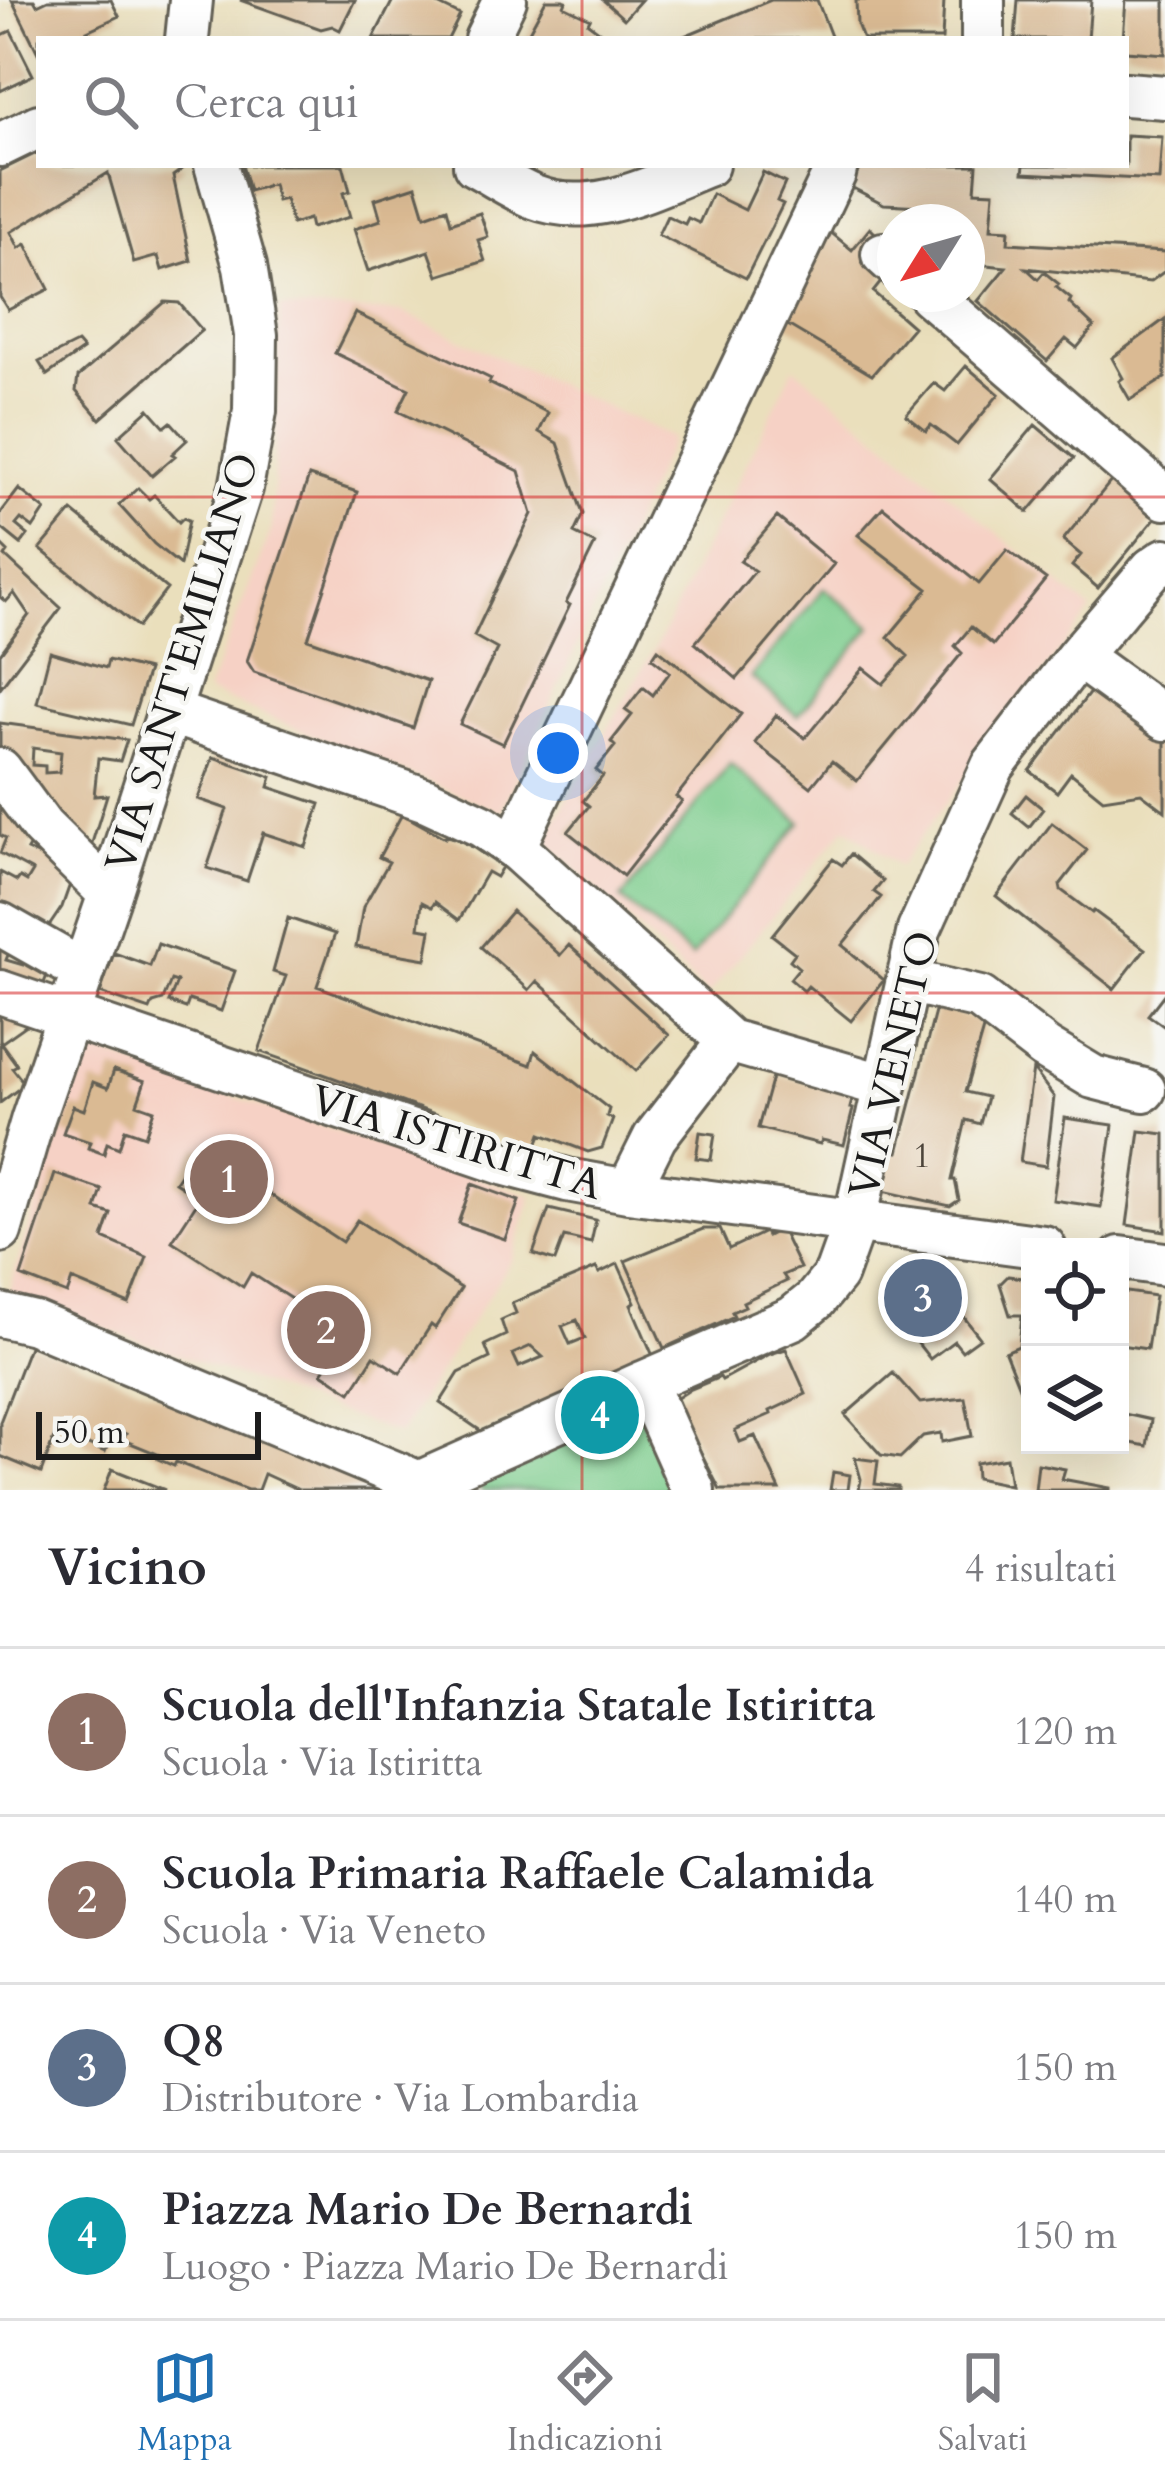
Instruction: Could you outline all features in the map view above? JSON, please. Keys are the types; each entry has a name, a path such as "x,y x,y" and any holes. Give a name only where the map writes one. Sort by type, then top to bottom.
{"street":[{"path":"187,36 190,0"},
{"path":"487,36 505,0"},
{"path":"983,0 983,36"},
{"path":"1129,94 1165,97"},
{"path":"0,145 36,127"},
{"name":"VIA SANT'EMILIANO","path":"0,1231 16,1119 68,1017 241,488 255,411 256,335 245,266 218,168"},
{"path":"481,168 535,198 576,206 613,201 699,168"},
{"path":"514,847 835,168"},
{"path":"950,312 1165,498"},
{"name":"VIA VENETO","path":"421,1486 793,1318 836,1274 855,1221 919,930 993,766 1078,656 1165,560"},
{"path":"1078,656 1165,719"},
{"path":"169,712 427,800 483,826 514,847 729,1041 885,1086"},
{"path":"0,770 42,827 110,893"},
{"path":"0,924 83,971"},
{"path":"908,981 980,998 1045,1048 1093,1077 1144,1090"},
{"name":"VIA ISTIRITTA","path":"0,992 506,1164 568,1180 1021,1244"},
{"path":"628,1191 655,1137 729,1041"},
{"path":"1129,1259 1165,1264"},
{"path":"0,1315 34,1323 421,1486"},
{"path":"645,1382 693,1490"}],"shaded area":[{"path":"280,308 402,312 672,438 501,812 207,692 272,528"},
{"path":"794,367 1091,610 899,866 846,827 708,995 544,840 662,635"},
{"path":"86,1048 532,1196 512,1259 399,1434 8,1294"}],"green space":[{"path":"824,588 872,627 798,716 751,677"},
{"path":"730,764 801,822 692,957 621,899"},
{"path":"637,1407 674,1490 482,1490 476,1478"}],"building":[{"path":"12,0 34,0 37,5 48,0 111,0 119,16 87,31 90,36 36,36 36,49"},
{"path":"240,0 355,0 340,30 321,29"},
{"path":"393,0 429,0 460,15 450,36 375,36"},
{"path":"546,0 566,1 564,6 590,19 588,23 600,32 598,36 527,36"},
{"path":"603,0 641,0 624,19"},
{"path":"771,0 817,0 831,36 684,36"},
{"path":"856,0 944,0 942,36 862,36"},
{"path":"1018,0 1091,0 1088,36 1015,36"},
{"path":"1126,0 1165,0 1165,54 1129,51 1129,36 1123,36"},
{"path":"11,31 33,75 0,91 0,36"},
{"path":"1129,135 1162,137 1159,180 1023,173 1024,168 1129,168"},
{"path":"36,153 36,168 184,168 173,176 191,261 162,270 158,256 134,263 108,173 11,232 19,248 26,244 49,289 8,310 0,297 0,171"},
{"path":"243,168 344,168 350,191 343,193 350,217 311,228 309,219 292,224 285,199 277,201 273,184 249,191"},
{"path":"860,168 977,168 975,191 994,192 991,229 1009,230 1008,243 1165,252 1165,271 1150,282 1026,268 1038,279 1044,272 1059,284 1056,287 1071,299 1069,303 1094,327 1077,348 1066,339 1047,361 985,307 985,292 1006,267 985,265 985,204 884,204 851,187"},
{"path":"763,172 785,183 777,201 783,204 746,278 658,235 667,216 685,224 688,218 699,223 712,194 745,210"},
{"path":"416,186 425,216 447,208 451,223 480,213 488,237 478,240 485,261 438,276 429,251 368,271 354,229 381,220 375,199"},
{"path":"870,228 877,235 877,287 873,292 877,312 896,312 913,327 872,375 786,324 828,230 852,250"},
{"path":"165,302 179,303 202,330 100,419 76,391 78,377"},
{"path":"355,313 491,379 489,383 548,413 539,432 558,443 583,514 574,533 595,544 503,744 460,724 497,649 474,636 532,514 519,471 398,411 409,389 335,353"},
{"path":"1165,319 1165,378 1130,400 1112,358"},
{"path":"77,343 83,350 47,375 39,362"},
{"path":"966,366 999,394 957,445 931,425 926,431 906,415 934,383 945,391"},
{"path":"149,409 165,427 171,422 187,440 152,476 118,437"},
{"path":"1035,425 1074,458 1028,512 990,479"},
{"path":"1116,475 1161,511 1098,588 1072,566 1081,555 1063,540"},
{"path":"309,476 357,492 308,639 428,681 413,728 254,672 247,661"},
{"path":"138,488 149,499 154,495 179,522 189,520 180,565 119,505"},
{"path":"19,489 45,510 33,528 21,519 16,525 28,535 21,544 0,527 0,514"},
{"path":"883,507 979,584 1007,550 1046,579 993,645 971,627 955,646 962,653 857,781 832,761 811,787 755,743 776,715 805,738 863,668 883,684 908,656 888,637 928,589 858,535"},
{"path":"72,511 167,589 138,627 40,549"},
{"path":"777,517 834,564 737,679 695,643 755,571 740,561"},
{"path":"0,544 8,552 5,556 61,608 0,688 0,654 29,615 14,593 6,602 0,597"},
{"path":"658,649 741,714 676,797 682,801 623,876 568,832 589,806 583,801 603,776 596,770 632,715 625,710 643,687 653,695 670,672 652,658"},
{"path":"50,652 106,668 108,660 148,670 131,725 37,703"},
{"path":"1094,687 1165,741 1165,811 1141,793 1103,799 1071,773 1057,792 1030,771"},
{"path":"0,723 127,740 120,761 98,758 94,796 107,795 92,843 85,846 14,778 0,748","holes":["33,748 61,752 59,772 45,773 45,766 32,765"]},
{"path":"213,757 272,777 269,787 320,804 306,847 263,833 247,881 207,868 227,809 198,799"},
{"path":"1026,795 1043,809 1029,827 1012,813"},
{"path":"0,806 38,831 27,850 38,855 47,840 75,870 62,907 41,938 0,911 0,872 27,881 33,871 0,853 6,838 0,835"},
{"path":"402,814 474,848 502,867 496,877 487,872 459,920 435,902 432,907 422,902 419,928 431,930 426,959 356,947 363,907 389,862 379,857"},
{"path":"1052,823 1087,850 1061,890 1145,949 1114,989 996,896"},
{"path":"851,854 883,881 874,892 881,897 842,945 884,980 851,1021 808,986 804,991 790,979 799,968 790,960 795,953 772,935 833,859 842,865"},
{"path":"512,911 560,955 569,945 669,1035 636,1071 537,981 529,990 481,947"},
{"path":"288,918 335,934 317,986 531,1065 535,1051 609,1109 607,1116 613,1119 602,1148 588,1152 541,1134 535,1150 259,1051 286,976 273,972"},
{"path":"0,932 14,939 6,960 23,965 30,950 52,963 42,988 0,976"},
{"path":"158,944 235,971 221,1011 189,1000 186,1008 169,1002 177,982 171,980 163,1000 153,1003 150,1010 100,993 114,953 150,966"},
{"path":"1165,993 1165,1027 1148,1015"},
{"path":"936,1008 977,1020 983,1030 965,1092 987,1097 980,1124 966,1120 952,1180 959,1200 950,1206 883,1191"},
{"path":"0,1010 31,1022 1,1043 25,1084 0,1103"},
{"path":"1033,1069 1054,1097 1046,1166 1020,1162"},
{"path":"114,1070 145,1081 137,1104 154,1110 145,1136 125,1129 119,1148 107,1143 104,1154 88,1148 90,1142 63,1133 73,1106 84,1110 93,1082 108,1088"},
{"path":"773,1074 854,1093 844,1145 822,1140 820,1144 758,1128"},
{"path":"1065,1118 1113,1125 1101,1207 1053,1200"},
{"path":"1140,1131 1165,1134 1165,1231 1127,1225"},
{"path":"700,1132 715,1134 711,1160 696,1158"},
{"path":"198,1147 342,1242 357,1220 461,1288 400,1373 374,1356 351,1392 322,1373 329,1363 287,1336 305,1308 251,1273 243,1287 172,1241 200,1198 175,1182"},
{"path":"55,1174 102,1190 96,1209 111,1214 103,1238 147,1257 129,1304 72,1280 67,1294 21,1276"},
{"path":"472,1184 519,1201 505,1239 458,1223"},
{"path":"549,1209 596,1220 591,1243 564,1237 555,1261 533,1254"},
{"path":"703,1229 720,1229 729,1249 781,1229 800,1268 783,1275 787,1281 743,1302 745,1306 732,1312 734,1316 664,1348 625,1261"},
{"path":"618,1264 653,1356 481,1431 440,1403 459,1373 490,1358 485,1345 506,1335 501,1320 516,1313 512,1303 596,1268 599,1273","holes":["577,1320 585,1338 570,1344 562,1326","531,1346 543,1357 519,1367 513,1354"]},
{"path":"1008,1276 1021,1278 1021,1315 1010,1315 1000,1284"},
{"path":"1129,1292 1155,1296 1147,1349 1129,1346"},
{"path":"960,1312 980,1338 962,1351 954,1341 930,1359 912,1336 932,1319 938,1328"},
{"path":"1021,1325 1021,1392 1005,1352 1019,1346"},
{"path":"30,1344 374,1480 388,1490 299,1490 264,1474 258,1490 247,1490 158,1459 160,1455 123,1440 126,1434 114,1429 105,1452 83,1443 86,1435 59,1424 41,1473 0,1456 0,1422"},
{"path":"786,1349 806,1394 735,1430 740,1442 755,1436 780,1490 720,1490 674,1400"},
{"path":"893,1373 920,1403 965,1398 972,1436 942,1442 941,1433 923,1436 900,1458 881,1455 845,1415"},
{"path":"1129,1415 1151,1420 1147,1446 1129,1443"},
{"path":"855,1458 878,1461 875,1484 898,1490 859,1490"},
{"path":"1006,1458 1010,1485 976,1478 975,1463"},
{"path":"1038,1464 1065,1469 1062,1479 1110,1490 1035,1490"},
{"path":"112,1469 165,1490 104,1490"},
{"path":"833,1472 850,1475 848,1490 830,1490"}],"place":[{"name":"Scuola dell'Infanzia Statale Istiritta","path":"229,1179"},
{"name":"Q8","path":"923,1298"},
{"name":"Scuola Primaria Raffaele Calamida","path":"326,1330"},
{"name":"Piazza Mario De Bernardi","path":"600,1415"}]}
